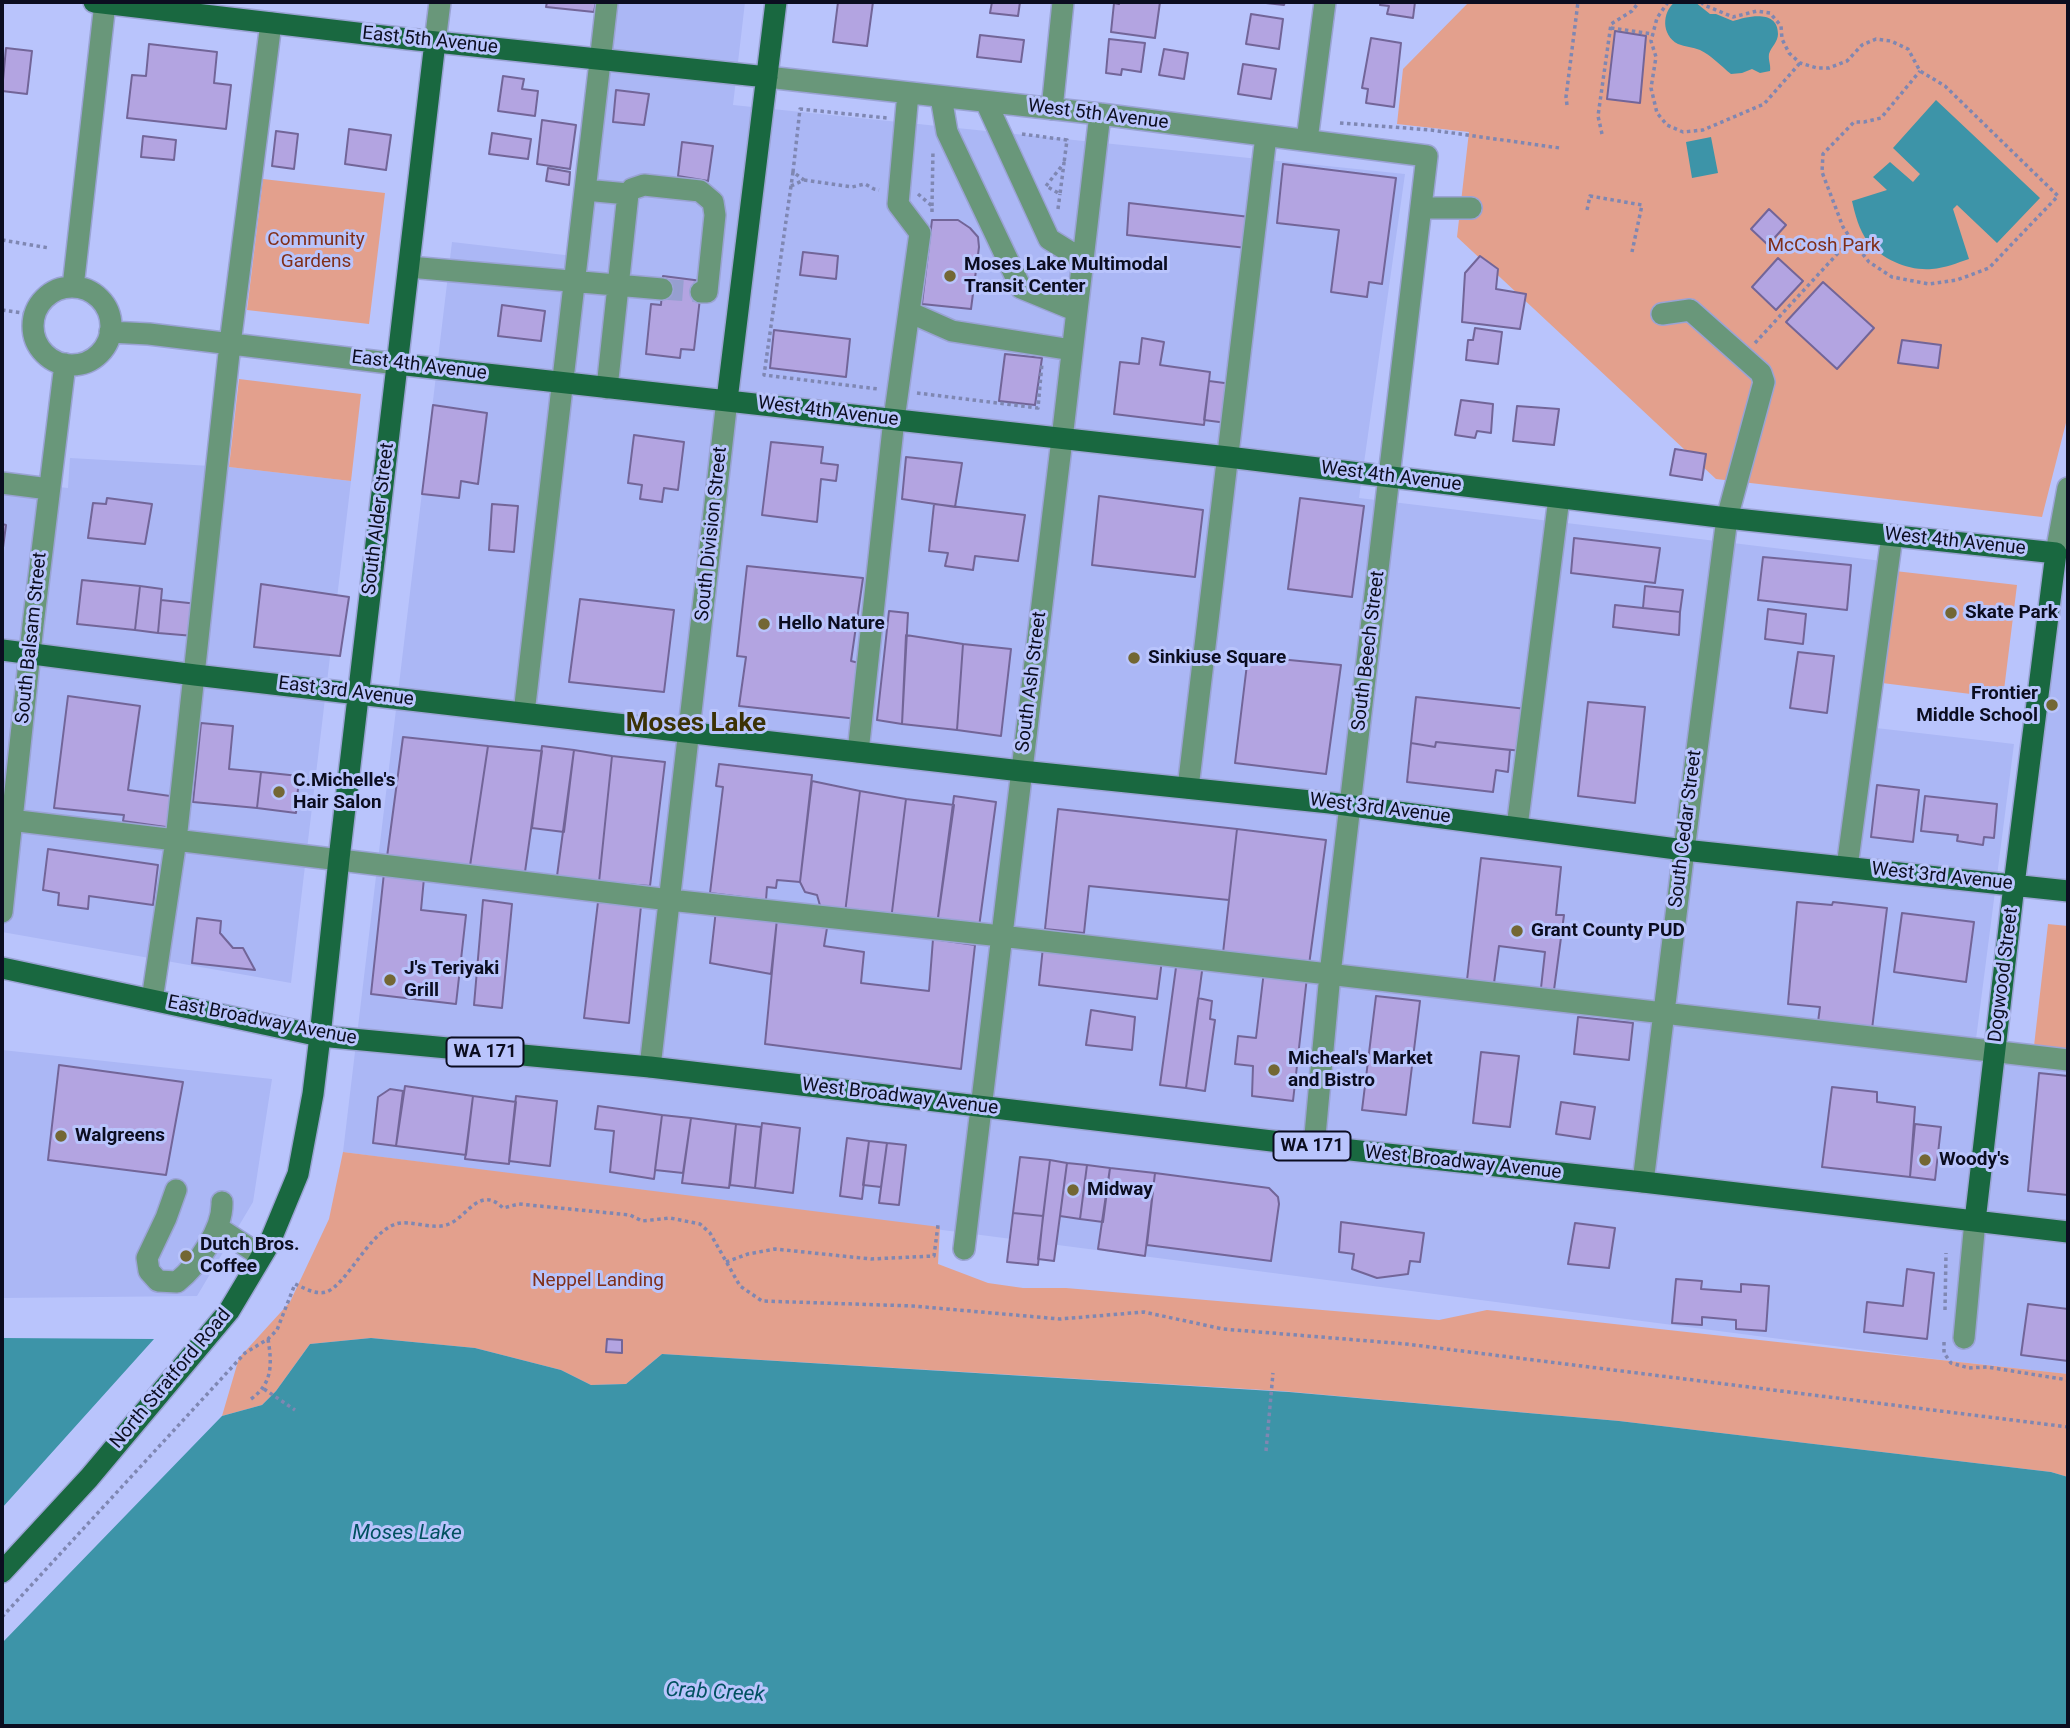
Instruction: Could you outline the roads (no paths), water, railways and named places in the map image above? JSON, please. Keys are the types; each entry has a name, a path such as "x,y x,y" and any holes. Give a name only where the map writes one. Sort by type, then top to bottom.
{"main road":[{"name":"East 5th Avenue","path":"99,2 175,6 271,23 768,77"},
{"name":"South Division Street","path":"727,400 776,2"},
{"name":"South Alder Street","path":"320,1036 435,42"},
{"name":"East 4th Avenue","path":"397,364 727,400"},
{"name":"West 4th Avenue","path":"727,400 1228,457 1727,518 2056,553"},
{"name":"Dogwood Street","path":"1975,1222 2056,553"},
{"name":"East 3rd Avenue","path":"2,650 690,732"},
{"name":"West 3rd Avenue","path":"690,732 1021,771 1351,805 1684,849 2068,891"},
{"name":"East Broadway Avenue","path":"2,968 320,1036 650,1067"},
{"name":"North Stratford Road","path":"2,1572 89,1478 229,1311 269,1244 298,1174 313,1094 320,1036"},
{"name":"West Broadway Avenue","path":"650,1067 2068,1233"}],"street":[{"path":"73,287 99,2"},
{"name":"South Alder Street","path":"435,42 440,2"},
{"path":"524,713 607,2"},
{"path":"1052,109 1063,2"},
{"path":"1307,140 1325,2"},
{"path":"152,1000 176,840 230,344 271,23"},
{"name":"West 5th Avenue","path":"768,77 1100,114 1427,156"},
{"path":"858,752 894,419 920,233 898,204 908,93"},
{"path":"942,97 947,132 1021,288 1077,311"},
{"path":"986,102 1037,190 1049,239 1083,260"},
{"name":"South Ash Street","path":"964,1249 1100,114"},
{"path":"1188,788 1266,136"},
{"name":"South Beech Street","path":"1314,1146 1330,974 1391,478 1427,156"},
{"path":"607,388 628,194 632,189 644,185 700,191 713,202 715,215 707,292 701,292"},
{"path":"585,190 628,194"},
{"path":"1421,208 1471,208"},
{"path":"409,267 662,289"},
{"path":"73,287 84,289 102,301 111,321 110,332 107,344 99,354 78,365 65,364 54,361 37,345 33,322 36,310 50,293 73,287"},
{"name":"South Cedar Street","path":"1643,1182 1727,518 1764,382 1761,373 1689,310 1662,314"},
{"path":"909,312 952,331 1072,350"},
{"name":"East 4th Avenue","path":"110,332 149,334 397,364"},
{"name":"South Balsam Street","path":"2,912 7,820 65,364"},
{"name":"South Division Street","path":"650,1067 727,400"},
{"path":"2,483 49,489"},
{"name":"Dogwood Street","path":"2056,553 2068,488"},
{"path":"1517,827 1559,498"},
{"path":"1847,867 1892,536"},
{"path":"7,820 670,900 2068,1060"},
{"path":"176,1189 147,1258 149,1271 158,1281 177,1282 188,1273 213,1237 222,1215 222,1202"},
{"name":"Dogwood Street","path":"1964,1338 1975,1222"},
{"path":"217,1227 261,1256"}],"water":[{"path":"1675,2 1695,2 1710,14 1733,21 1761,16 1773,21 1778,34 1769,54 1770,71 1760,73 1752,69 1731,74 1704,52 1672,40 1665,23"},
{"path":"1936,100 2040,198 1997,243 1957,205 1953,209 1969,259 1942,268 1923,269 1897,263 1874,248 1862,232 1852,201 1887,190 1873,177 1890,162 1913,182 1920,174 1893,148"},
{"path":"1711,137 1718,173 1692,178 1686,142"},
{"path":"2,1338 154,1339 2,1508"},
{"name":"Moses Lake","path":"371,1338 475,1348 561,1370 591,1385 626,1384 662,1354 1289,1392 1619,1421 2051,1472 2068,1477 2068,1726 2,1726 2,1643 222,1416 262,1405 276,1391 310,1344"}],"tunnel":[{"path":"662,289 701,292"}],"place":[{"name":"Moses Lake Multimodal Transit Center","path":"950,276"},
{"name":"Skate Park","path":"1951,613"},
{"name":"Hello Nature","path":"764,624"},
{"name":"Sinkiuse Square","path":"1134,658"},
{"name":"Frontier Middle School","path":"2052,705"},
{"name":"C.Michelle's Hair Salon","path":"279,792"},
{"name":"Grant County PUD","path":"1517,931"},
{"name":"J's Teriyaki Grill","path":"390,980"},
{"name":"Micheal's Market and Bistro","path":"1274,1070"},
{"name":"Walgreens","path":"61,1136"},
{"name":"Woody's","path":"1925,1160"},
{"name":"Midway","path":"1073,1190"},
{"name":"Dutch Bros. Coffee","path":"186,1256"}],"district":[{"name":"Moses Lake","path":"696,724"}],"park label":[{"name":"McCosh Park","path":"1824,246"},
{"name":"Community Gardens","path":"316,251"},
{"name":"Neppel Landing","path":"598,1281"}],"water label":[{"name":"Crab Creek","path":"715,1693"}]}
